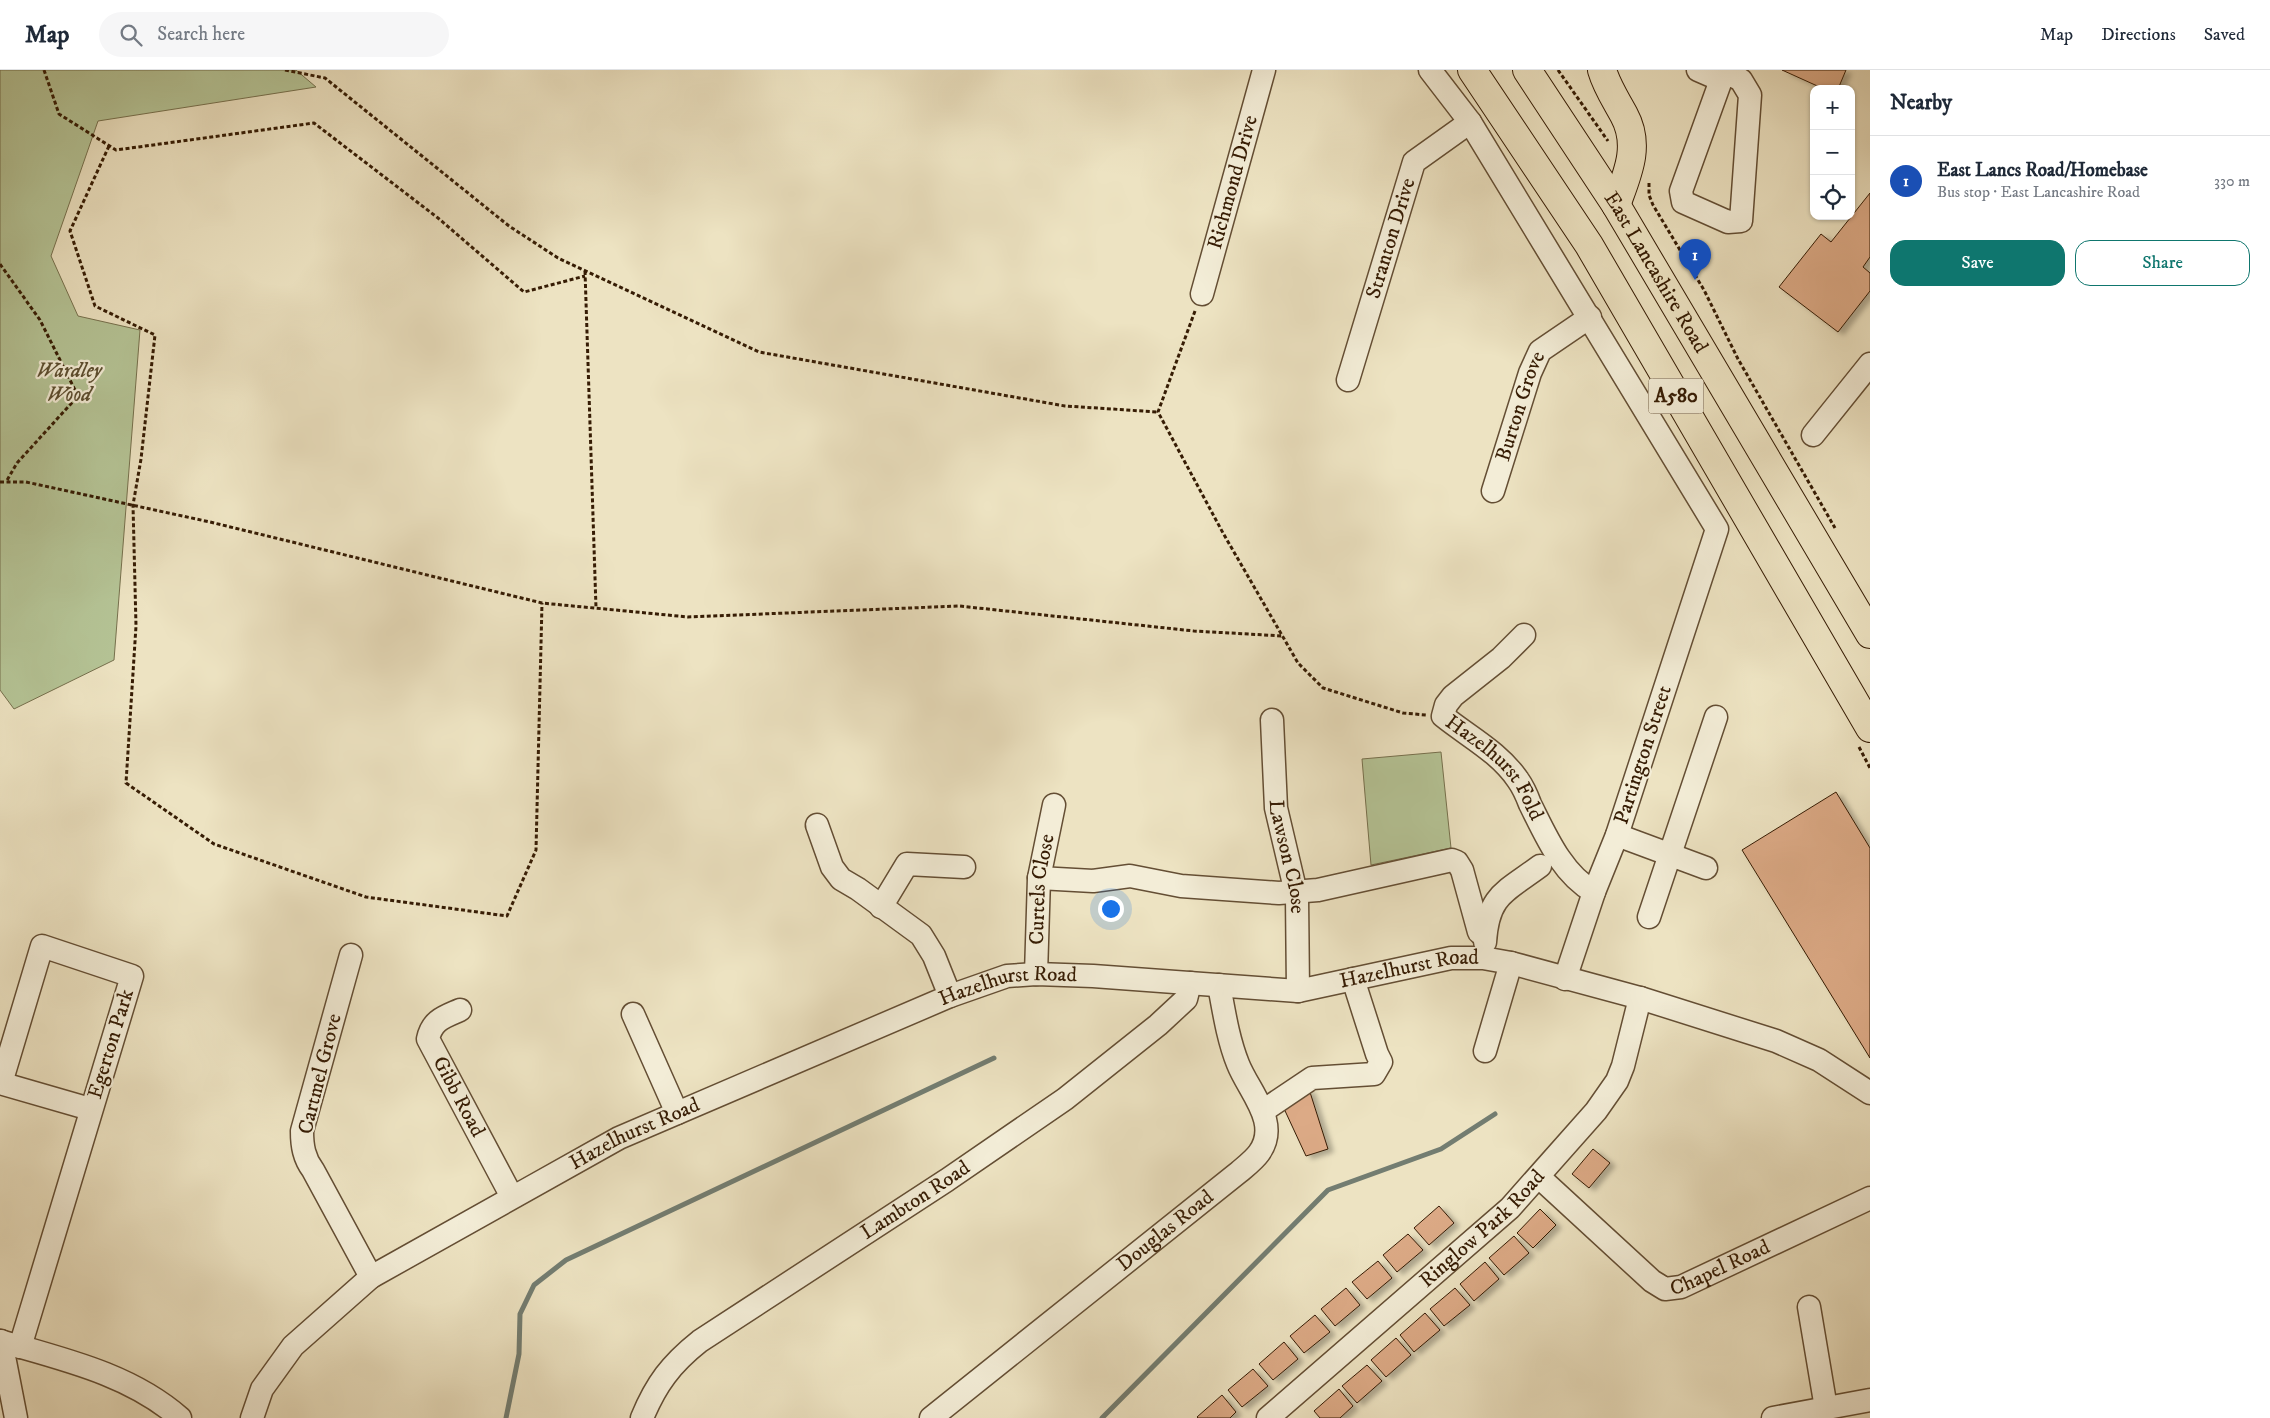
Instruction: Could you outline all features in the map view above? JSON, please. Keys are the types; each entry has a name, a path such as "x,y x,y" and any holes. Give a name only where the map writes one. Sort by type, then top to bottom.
{"highway":[{"name":"East Lancashire Road","path":"1472,70 1589,245 1870,728"},
{"name":"East Lancashire Road","path":"1527,70 1616,205 1870,634"},
{"path":"1602,70 1609,90 1625,116 1633,141 1630,167 1616,205"}],"street":[{"name":"Richmond Drive","path":"1202,294 1264,70"},
{"path":"1430,70 1470,122 1590,317"},
{"path":"1698,70 1721,80 1680,191 1683,202 1728,222 1740,221 1750,95 1741,80 1721,70"},
{"name":"Stranton Drive","path":"1348,380 1414,162 1470,122"},
{"path":"1537,231 1567,212"},
{"name":"Burton Grove","path":"1493,491 1530,373 1540,351 1590,317"},
{"name":"Partington Street","path":"1565,979 1594,892 1617,834 1717,529 1590,317"},
{"path":"1813,435 1870,364"},
{"name":"Hazelhurst Fold","path":"1524,635 1504,666 1453,696 1446,705 1443,716 1485,745 1519,781 1548,840 1563,863 1578,883 1594,892"},
{"path":"1649,917 1668,854 1716,716"},
{"name":"Lawson Close","path":"1272,720 1276,808 1295,892 1298,992"},
{"name":"Curtels Close","path":"1036,974 1039,878 1054,805"},
{"path":"817,825 832,867 841,879 858,889 880,907 911,926 920,935 934,956 950,996"},
{"path":"1617,834 1706,868"},
{"path":"1039,878 1093,880 1130,876 1181,886 1278,893 1318,890 1452,860 1457,862 1462,870 1478,932 1485,936"},
{"path":"880,907 907,864 964,867"},
{"path":"1483,958 1490,908 1498,897 1540,866"},
{"name":"Egerton Park","path":"7,1343 90,1109 132,976 42,946 0,1083 90,1109"},
{"name":"Hazelhurst Road","path":"252,1418 262,1389 293,1346 371,1277 619,1138 950,996 1007,976 1036,974 1190,982 1298,992 1451,958 1483,958 1640,998 1776,1041 1819,1060 1870,1093"},
{"path":"1485,1051 1511,964"},
{"name":"Cartmel Grove","path":"343,967 302,1131 302,1141 307,1161 371,1277"},
{"path":"1263,1111 1312,1078 1374,1074 1381,1062 1376,1054 1353,980"},
{"name":"Lambton Road","path":"642,1418 653,1392 666,1371 700,1341 947,1180 1066,1099 1158,1025 1186,999 1190,982"},
{"name":"Douglas Road","path":"931,1418 1259,1153 1265,1142 1267,1131 1263,1111 1238,1065 1226,1024 1219,985"},
{"name":"Ringlow Park Road","path":"1268,1418 1510,1208 1539,1177 1596,1111 1617,1082 1623,1066 1640,998"},
{"name":"Gibb Road","path":"460,1010 436,1021 430,1029 428,1040 512,1197"},
{"path":"633,1014 677,1113"},
{"name":"Chapel Road","path":"1539,1177 1659,1287 1672,1290 1870,1198"},
{"path":"1809,1307 1826,1408"},
{"path":"16,1418 7,1343 122,1381 149,1395 180,1418"},
{"path":"1773,1418 1870,1400"}],"path":[{"path":"44,70 59,114 116,150 314,123 438,218 524,292 586,276"},
{"path":"285,70 325,78 509,226 558,258 759,352 1065,406 1158,412"},
{"path":"1558,70 1611,144"},
{"path":"109,146 70,231 95,306 155,335 141,459 133,505 136,626 126,784 214,844 366,897 507,916 536,850 542,604"},
{"path":"1649,179 1649,196 1653,205 1704,290 1738,359 1836,529"},
{"path":"0,264 40,320 78,396 17,463 6,482"},
{"path":"585,271 596,608"},
{"path":"1202,294 1158,412 1223,533 1298,663 1323,688 1403,712 1443,716"},
{"path":"0,482 26,482 210,522 542,604 688,616 959,606 1194,631 1283,636"}],"green space":[{"name":"Wardley Wood","path":"0,70 296,70 316,87 98,121 51,256 78,316 140,330 114,660 14,709 0,690"},
{"path":"1441,752 1451,848 1371,865 1362,759"}],"building":[{"path":"1782,70 1846,70 1840,85 1815,85"},
{"path":"1870,193 1870,257 1863,267 1870,273 1870,291 1838,332 1779,287 1821,234 1831,242 1849,220 1855,220 1855,212"},
{"path":"1836,792 1870,848 1870,1058 1742,850"},
{"path":"1309,1089 1328,1149 1306,1156 1280,1100"},
{"path":"1593,1149 1610,1163 1589,1188 1572,1174"},
{"path":"1439,1206 1454,1223 1429,1245 1414,1228"},
{"path":"1540,1209 1556,1225 1533,1248 1517,1233"},
{"path":"1408,1234 1423,1250 1397,1272 1383,1255"},
{"path":"1514,1236 1529,1253 1504,1275 1489,1258"},
{"path":"1378,1261 1392,1278 1367,1299 1352,1282"},
{"path":"1485,1262 1499,1279 1474,1301 1460,1284"},
{"path":"1346,1288 1360,1305 1335,1326 1321,1309"},
{"path":"1455,1288 1470,1305 1444,1326 1430,1309"},
{"path":"1425,1313 1440,1330 1414,1352 1400,1335"},
{"path":"1315,1315 1330,1332 1304,1353 1290,1336"},
{"path":"1396,1338 1411,1355 1386,1377 1371,1360"},
{"path":"1284,1342 1298,1359 1273,1380 1259,1364"},
{"path":"1367,1365 1382,1381 1357,1403 1342,1386"},
{"path":"1253,1369 1268,1386 1242,1407 1228,1390"},
{"path":"1339,1389 1353,1406 1340,1418 1320,1418 1314,1411"},
{"path":"1222,1395 1236,1412 1230,1418 1197,1417"}],"waterway":[{"path":"506,1418 519,1354 520,1314 534,1285 566,1260 994,1058"},
{"path":"1102,1418 1328,1190 1441,1149 1495,1114"}],"place":[{"name":"East Lancs Road/Homebase","path":"1695,280"}]}
